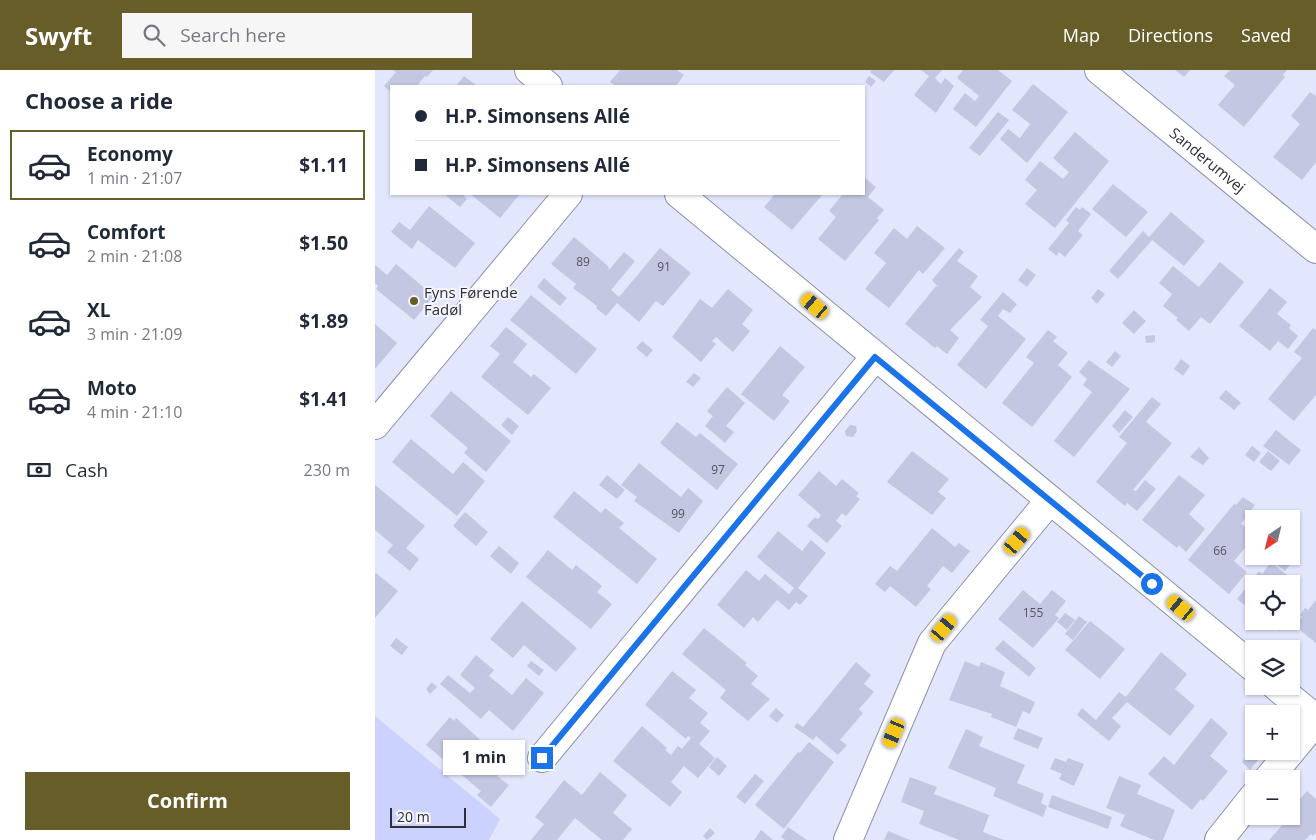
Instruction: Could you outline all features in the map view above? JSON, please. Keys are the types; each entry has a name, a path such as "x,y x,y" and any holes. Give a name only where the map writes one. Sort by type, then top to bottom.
{"street":[{"path":"529,70 547,85"},
{"name":"Sanderumvej","path":"1099,70 1316,249"},
{"path":"375,426 567,195"},
{"path":"680,195 1245,661"},
{"path":"542,758 875,357"},
{"path":"848,840 932,643 1050,500"},
{"path":"1287,695 1316,720 1300,740"},
{"path":"1275,770 1284,760"},
{"path":"1219,840 1245,807"}],"shaded area":[{"path":"375,716 500,819 489,840 375,840"}],"building":[{"path":"393,70 433,70 418,85 390,85 390,91 384,86 396,72"},
{"path":"620,70 677,70 684,75 677,85 614,85 610,82"},
{"path":"871,70 894,70 884,82 870,72"},
{"path":"921,70 942,70 935,78 941,84 945,78 954,86 936,113 914,95 929,76"},
{"path":"963,70 998,70 1012,81 976,127 953,109 965,93 975,101 979,96 957,78"},
{"path":"1175,70 1190,70 1184,77"},
{"path":"1230,70 1287,70 1283,75 1285,77 1244,127 1218,105 1235,85 1224,76"},
{"path":"464,76 476,85 457,85"},
{"path":"869,76 876,81 871,87 865,82"},
{"path":"1033,84 1068,112 1027,163 1000,139 1008,129 1020,138 1030,124 1012,110"},
{"path":"1310,92 1316,96 1316,162 1302,180 1273,157 1300,124 1291,116"},
{"path":"998,112 1009,120 980,156 969,148"},
{"path":"1075,132 1109,161 1055,228 1025,204 1037,190 1025,180 1040,161 1063,179 1069,172 1053,158"},
{"path":"865,178 876,187 868,197 884,210 877,218 879,220 845,261 818,239 836,217 829,211 842,195 865,195"},
{"path":"1113,184 1148,212 1126,237 1092,209"},
{"path":"445,195 463,195 467,199 460,207"},
{"path":"471,195 519,195 500,218"},
{"path":"774,195 822,195 792,230 764,207"},
{"path":"429,206 475,243 455,268 418,240 412,249 391,232 399,222 410,230"},
{"path":"1076,207 1080,210 1082,207 1091,214 1078,231 1083,235 1065,257 1059,252 1057,256 1048,249 1069,223 1066,220"},
{"path":"1171,212 1205,241 1184,266 1152,240 1118,279 1109,271 1143,231 1149,237"},
{"path":"917,226 945,248 923,274 919,270 889,308 865,289 886,263 874,253 894,228 907,239"},
{"path":"574,237 608,266 609,270 624,252 635,261 611,290 619,297 660,248 691,273 663,306 656,301 639,322 617,303 606,316 596,308 597,306 573,288 576,284 551,264"},
{"path":"959,248 964,252 957,261 978,276 970,287 982,297 950,330 959,338 947,354 937,346 935,348 905,324 936,286 939,288 932,280"},
{"path":"1220,262 1244,282 1210,324 1201,317 1189,331 1176,320 1178,318 1163,306 1172,294 1159,283 1173,266 1199,287"},
{"path":"396,264 434,296 414,320 376,289 378,286 375,283 375,265 387,275"},
{"path":"1027,268 1036,275 1027,287 1018,280"},
{"path":"544,278 567,298 560,306 537,287"},
{"path":"1270,288 1287,302 1277,314 1291,325 1289,328 1298,336 1288,349 1278,341 1270,351 1239,326"},
{"path":"728,289 753,310 742,324 750,331 733,352 716,337 712,341 716,344 701,362 672,337 700,299 712,308"},
{"path":"1098,289 1105,294 1097,304 1091,298"},
{"path":"1003,292 1017,304 1010,313 1003,309 998,316 1026,339 986,389 957,365 988,326 980,320"},
{"path":"531,295 597,349 576,374 510,320"},
{"path":"1134,310 1146,321 1134,334 1122,323"},
{"path":"375,324 397,343 376,368 375,368"},
{"path":"506,327 527,344 513,362 531,377 534,374 551,388 528,415 481,377 500,354 490,346"},
{"path":"1313,328 1316,330 1316,395 1294,421 1268,399 1302,358 1294,352"},
{"path":"1048,330 1057,337 1053,341 1068,353 1058,365 1072,377 1032,427 1002,403 1034,363 1026,357"},
{"path":"1155,335 1155,342 1146,343 1145,336"},
{"path":"642,341 653,350 647,357 636,348"},
{"path":"780,346 805,367 782,395 790,401 774,421 741,394"},
{"path":"1115,351 1121,356 1112,367 1106,362"},
{"path":"1181,359 1190,366 1183,376 1174,369"},
{"path":"1089,360 1130,389 1074,457 1054,441 1092,392 1083,385 1087,379 1079,372"},
{"path":"694,373 701,378 693,387 686,382"},
{"path":"727,387 745,403 726,426 734,432 725,443 705,426 713,416 707,411"},
{"path":"1226,390 1241,403 1234,410 1219,398"},
{"path":"451,391 511,441 486,472 464,453 468,448 430,416"},
{"path":"1152,397 1161,404 1146,422 1172,443 1133,490 1136,491 1145,480 1156,489 1137,511 1127,503 1125,506 1096,482 1127,443 1119,437"},
{"path":"1125,410 1133,417 1119,433 1112,426"},
{"path":"508,417 519,426 512,435 501,425"},
{"path":"677,422 696,437 700,433 738,464 717,490 660,443"},
{"path":"850,425 856,426 857,431 853,437 846,436 845,431"},
{"path":"1276,430 1301,450 1289,465 1263,446"},
{"path":"411,439 453,474 463,462 485,481 457,516 392,462"},
{"path":"1252,446 1261,453 1254,462 1245,455"},
{"path":"1199,447 1209,458 1203,465 1190,457"},
{"path":"912,451 949,479 938,492 946,498 932,515 887,482"},
{"path":"1268,451 1280,461 1271,471 1259,462"},
{"path":"639,463 681,497 688,488 703,501 679,533 634,501 637,497 621,485"},
{"path":"819,471 836,486 842,479 859,493 856,496 860,499 846,516 842,513 836,521 842,526 827,543 807,526 815,517 818,519 821,515 798,495"},
{"path":"607,475 625,490 617,499 599,485"},
{"path":"1179,475 1205,495 1189,514 1205,529 1186,552 1179,545 1177,548 1142,520"},
{"path":"375,485 425,526 406,548 419,559 410,571 387,552 393,545 375,530"},
{"path":"574,491 601,513 605,508 624,523 619,528 657,559 637,584 553,517"},
{"path":"1243,497 1255,505 1251,510 1245,510 1245,519 1241,524 1245,527 1245,548 1234,561 1247,572 1229,594 1188,560 1234,504 1236,505"},
{"path":"465,512 488,532 476,546 453,526"},
{"path":"932,528 955,547 959,543 970,551 952,573 943,566 927,586 931,589 916,607 890,586 885,592 875,584 890,566 897,571"},
{"path":"778,531 802,551 811,540 826,553 798,588 808,596 800,605 796,602 789,610 777,600 758,622 753,617 744,628 717,605 746,570 759,581 765,574 789,594 794,588 757,557"},
{"path":"499,546 519,563 511,574 490,556"},
{"path":"548,550 572,570 576,565 602,586 597,592 612,604 591,629 526,577"},
{"path":"1269,565 1275,565 1287,575 1256,575 1259,571 1262,574"},
{"path":"1277,565 1290,565 1285,571"},
{"path":"375,574 398,591 375,618"},
{"path":"1245,589 1245,605 1237,599"},
{"path":"1023,590 1040,604 1052,590 1066,601 1055,615 1059,618 1033,648 998,619"},
{"path":"1316,600 1316,643 1300,630 1300,620 1302,617 1300,615 1305,608 1308,610"},
{"path":"522,601 577,648 556,672 524,645 513,658 490,639"},
{"path":"1065,613 1075,620 1067,630 1057,622"},
{"path":"1079,616 1087,622 1073,640 1065,634"},
{"path":"1090,621 1125,649 1100,679 1065,650"},
{"path":"704,628 747,663 745,665 758,676 751,684 770,699 748,721 720,698 726,690 682,654"},
{"path":"396,638 408,647 402,655 390,646"},
{"path":"1003,640 1036,668 1029,677 995,649"},
{"path":"1161,652 1187,674 1175,689 1195,706 1170,736 1127,702 1112,718 1121,726 1109,741 1077,715 1082,708 1096,720 1119,692 1126,697"},
{"path":"476,655 494,670 489,676 512,695 526,678 544,693 513,731 489,710 481,719 440,684 448,675 470,693 475,688 460,675"},
{"path":"531,661 544,670 539,676 527,666"},
{"path":"965,661 979,667 981,662 1005,672 1000,686 1035,702 1030,714 1023,711 1016,727 991,717 992,714 949,700"},
{"path":"856,662 871,675 864,684 874,692 859,709 863,713 840,740 847,745 838,755 816,736 813,740 794,727 797,723 803,727"},
{"path":"672,671 696,690 689,698 708,713 700,723 710,731 699,744 715,758 698,778 684,766 671,782 682,792 670,807 613,761 642,726 667,748 665,750 671,755 678,746 682,749 691,738 688,736 686,739 645,705"},
{"path":"432,682 437,687 430,694 426,689"},
{"path":"776,708 784,715 777,723 769,716"},
{"path":"450,717 454,721 456,718 507,764 497,776 509,785 491,807 477,795 481,791 426,745"},
{"path":"1211,718 1228,733 1210,756 1228,771 1203,801 1201,799 1192,810 1148,774 1164,756 1174,765"},
{"path":"1018,728 1043,738 1038,749 1013,739"},
{"path":"966,729 983,737 979,746 1025,765 1017,783 1044,794 1041,803 1047,806 1043,817 993,796 996,788 948,768"},
{"path":"809,742 834,762 784,829 755,805 798,752 800,753"},
{"path":"717,757 727,766 719,776 709,767"},
{"path":"1055,758 1066,762 1068,758 1084,764 1074,786 1059,779 1062,774 1050,769"},
{"path":"1245,758 1245,760 1258,760 1250,770 1242,762"},
{"path":"600,772 627,795 613,813 632,829 623,840 602,840 575,818 557,840 531,840 544,824 535,817 564,780 582,795"},
{"path":"755,774 764,781 745,804 736,797"},
{"path":"1119,776 1141,785 1137,794 1175,810 1163,840 1154,840 1120,826 1125,815 1106,808"},
{"path":"910,777 937,787 934,794 989,815 983,832 1004,840 959,840 919,824 924,811 901,802"},
{"path":"1307,791 1316,799 1316,833 1313,836 1311,834 1305,840 1269,840 1282,825 1300,825 1300,799"},
{"path":"1052,795 1112,817 1108,829 1048,807"},
{"path":"788,827 807,840 785,840 781,837"},
{"path":"710,828 715,833 707,840 703,836"},
{"path":"761,830 773,840 754,840"},
{"path":"888,831 910,840 884,840"}],"place":[{"name":"Fyns Førende Fadøl","path":"414,301"}],"route":[{"path":"542,758 875,357 1152,584"}]}
